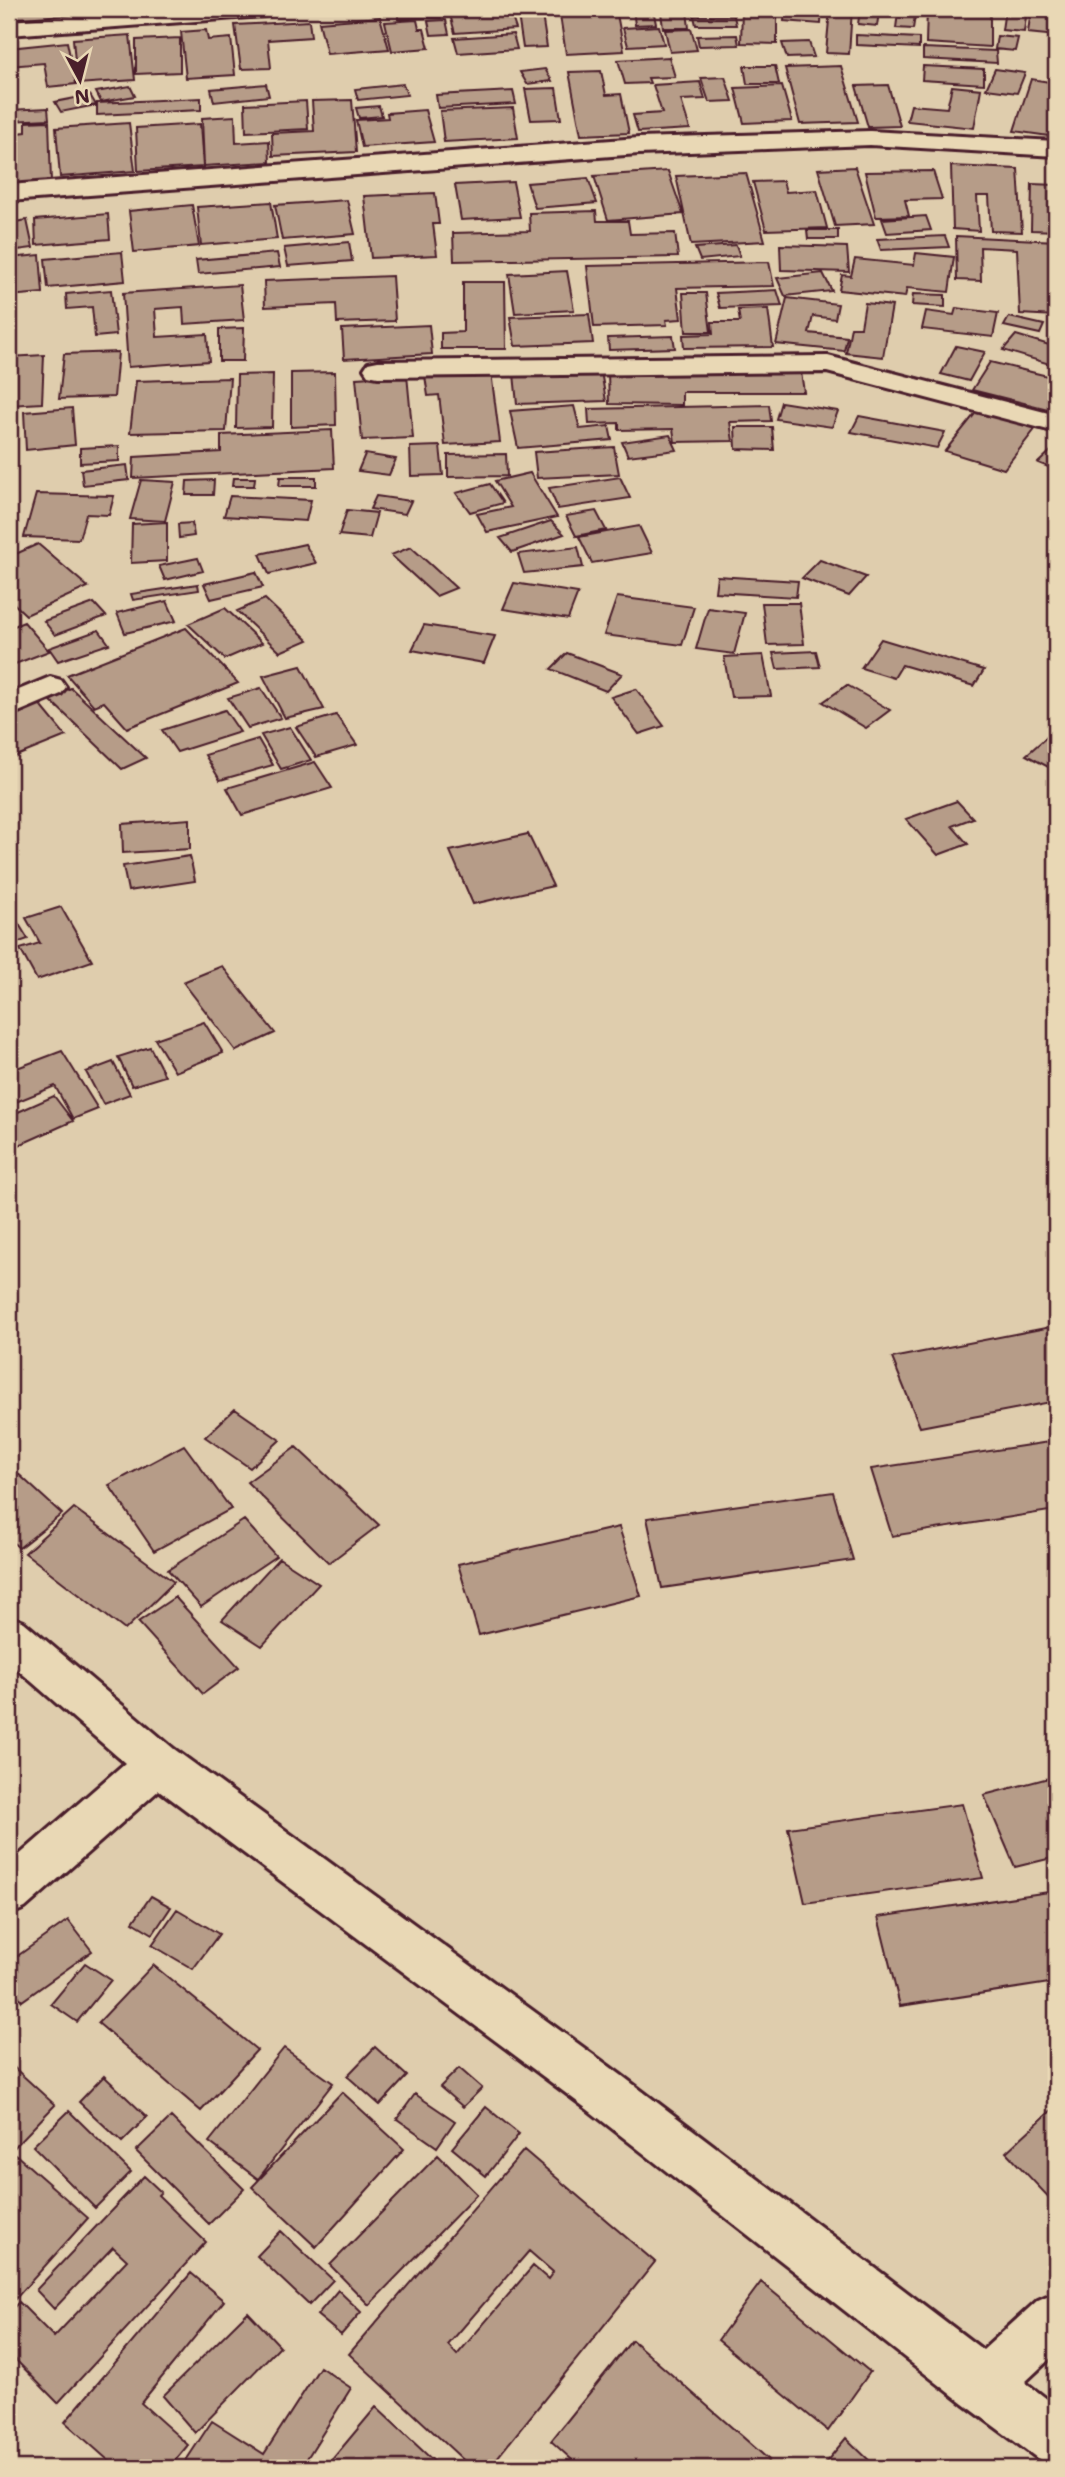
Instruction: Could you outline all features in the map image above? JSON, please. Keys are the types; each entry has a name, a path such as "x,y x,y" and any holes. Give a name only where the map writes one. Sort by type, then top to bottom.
{"street":[{"path":"9,28 263,9"},
{"path":"9,193 639,146 870,138 1056,149"},
{"path":"377,369 828,364 1056,424"},
{"path":"9,706 50,687"},
{"path":"9,1635 158,1763 604,2092 1056,2439"},
{"path":"9,1893 158,1763"},
{"path":"983,2385 1056,2318"}],"building":[{"path":"9,9 80,9 82,13 9,23"},
{"path":"88,9 140,9 140,13 87,15"},
{"path":"509,9 516,29 455,33 449,11"},
{"path":"559,9 616,9 624,51 566,54"},
{"path":"633,9 653,9 656,24 635,25"},
{"path":"742,9 777,9 777,44 741,43"},
{"path":"785,9 822,9 821,24 784,21"},
{"path":"830,9 852,9 849,54 826,53"},
{"path":"860,9 916,9 913,29 896,28 898,13 879,12 877,26 858,24"},
{"path":"927,9 990,9 990,47 926,43"},
{"path":"1005,9 1027,9 1024,32 1002,30"},
{"path":"1031,9 1056,9 1056,36 1028,33"},
{"path":"444,10 444,18 398,19 398,12"},
{"path":"687,11 689,28 663,28 661,12"},
{"path":"518,15 542,15 547,47 523,48"},
{"path":"694,16 734,16 736,25 696,25"},
{"path":"380,17 389,49 327,54 319,22"},
{"path":"417,20 419,29 424,29 429,48 392,51 385,22"},
{"path":"446,20 449,34 431,35 428,21"},
{"path":"309,21 311,37 268,40 271,68 241,69 235,25"},
{"path":"659,26 664,44 628,46 623,28"},
{"path":"691,29 697,50 670,52 665,30"},
{"path":"206,30 208,40 231,38 235,75 186,78 181,32"},
{"path":"513,34 517,49 458,53 454,38"},
{"path":"130,35 135,80 77,84 73,39"},
{"path":"737,35 739,45 699,46 697,36"},
{"path":"856,35 919,38 919,48 856,45"},
{"path":"997,36 1018,38 1015,51 995,49"},
{"path":"180,38 180,72 136,74 136,40"},
{"path":"67,42 76,84 48,87 44,63 9,66 9,48"},
{"path":"809,42 814,57 787,58 782,43"},
{"path":"923,48 996,51 997,63 923,59"},
{"path":"669,57 675,77 648,78 650,83 625,84 618,60"},
{"path":"744,66 775,66 779,84 747,84"},
{"path":"841,66 858,122 800,124 785,68"},
{"path":"923,66 984,69 984,84 922,80"},
{"path":"545,69 552,81 527,84 520,72"},
{"path":"995,69 1025,73 1017,93 986,89"},
{"path":"601,71 606,95 621,94 629,133 581,135 569,72"},
{"path":"725,77 733,101 709,102 701,78"},
{"path":"1031,79 1056,83 1056,137 1014,131"},
{"path":"700,82 705,99 681,100 690,129 638,132 633,115 662,113 653,85"},
{"path":"266,84 269,96 214,102 211,89"},
{"path":"403,84 407,95 358,100 355,89"},
{"path":"888,85 900,126 868,127 856,86"},
{"path":"130,86 135,96 101,102 96,92"},
{"path":"782,86 792,121 744,123 735,88"},
{"path":"952,86 981,89 974,128 907,121 911,105 947,108"},
{"path":"556,88 561,119 531,120 525,89"},
{"path":"513,91 516,104 438,108 436,95"},
{"path":"90,95 96,105 61,112 55,102"},
{"path":"201,98 201,110 97,115 97,103"},
{"path":"352,100 356,152 273,156 272,133 314,131 312,101"},
{"path":"306,101 308,129 246,132 245,104"},
{"path":"379,106 382,116 359,118 356,108"},
{"path":"48,108 49,119 9,121 9,110"},
{"path":"513,108 518,138 444,142 440,111"},
{"path":"425,110 434,142 362,147 356,120 388,118 387,113"},
{"path":"235,116 236,143 269,141 270,162 204,166 202,118"},
{"path":"49,121 51,182 9,185 9,134 26,132 26,122"},
{"path":"129,123 135,171 60,177 56,128"},
{"path":"200,124 203,167 138,171 136,128"},
{"path":"951,166 1018,169 1022,232 991,231 989,196 977,196 979,231 953,229"},
{"path":"855,167 874,224 835,226 818,169"},
{"path":"668,171 683,214 608,220 594,176"},
{"path":"933,171 942,199 905,200 909,216 876,217 865,172"},
{"path":"746,173 765,241 691,245 676,176"},
{"path":"588,178 597,203 535,208 527,183"},
{"path":"783,181 786,192 817,190 827,228 766,230 753,182"},
{"path":"513,182 520,217 461,220 455,185"},
{"path":"1032,184 1056,185 1056,231 1031,230"},
{"path":"435,193 439,224 433,224 437,255 371,258 364,196"},
{"path":"347,200 355,234 282,240 275,205"},
{"path":"271,202 277,239 201,245 197,207"},
{"path":"192,205 199,246 134,252 129,211"},
{"path":"596,211 597,221 628,221 630,234 675,233 678,257 454,261 453,233 530,231 529,213"},
{"path":"108,214 110,239 36,245 35,220"},
{"path":"926,216 931,230 887,233 882,219"},
{"path":"27,220 33,248 9,251 9,223"},
{"path":"807,230 838,230 838,239 808,239"},
{"path":"945,236 949,247 881,250 877,239"},
{"path":"956,236 1056,241 1056,316 1020,314 1017,249 980,247 981,281 957,280"},
{"path":"349,242 352,261 288,266 284,248"},
{"path":"736,245 740,256 700,260 695,248"},
{"path":"780,245 847,247 849,272 781,270"},
{"path":"122,252 125,281 48,288 45,259"},
{"path":"277,253 280,267 198,274 196,260"},
{"path":"916,253 954,257 949,292 907,288 905,297 839,290 842,275 851,276 855,259 914,265"},
{"path":"40,255 43,293 9,296 9,258"},
{"path":"769,262 774,286 677,288 681,319 666,320 667,325 594,327 587,266"},
{"path":"567,271 574,310 515,313 509,274"},
{"path":"823,273 832,291 785,296 777,278"},
{"path":"392,276 395,321 337,323 336,304 265,307 264,281"},
{"path":"463,282 505,282 506,349 441,349 441,333 463,332"},
{"path":"240,285 244,320 184,324 183,307 155,309 157,337 207,334 209,361 128,367 123,293"},
{"path":"111,290 116,335 95,337 92,307 67,309 66,294"},
{"path":"777,290 782,306 720,308 716,293"},
{"path":"683,293 706,293 711,332 686,332"},
{"path":"913,294 945,295 945,307 912,305"},
{"path":"787,298 838,304 835,319 813,316 809,333 847,337 844,351 776,344"},
{"path":"865,303 892,306 883,357 846,353 851,327 861,327"},
{"path":"956,308 998,313 993,337 922,329 926,311 954,315"},
{"path":"768,309 773,347 684,348 683,335 713,334 712,322 740,322 738,310"},
{"path":"589,314 593,343 515,346 510,317"},
{"path":"1009,317 1044,325 1040,334 1004,326"},
{"path":"9,325 15,325 14,344 9,344"},
{"path":"429,325 432,354 344,359 342,329"},
{"path":"244,328 243,361 219,361 219,329"},
{"path":"1016,335 1056,347 1056,366 1003,350"},
{"path":"673,336 675,348 609,350 608,338"},
{"path":"956,346 985,352 969,381 941,374"},
{"path":"118,352 114,397 59,399 64,354"},
{"path":"44,355 42,403 9,405 9,357"},
{"path":"990,362 1056,378 1056,411 972,390"},
{"path":"601,371 606,401 517,404 514,374"},
{"path":"335,372 336,425 291,427 291,373"},
{"path":"491,372 500,442 445,445 439,395 428,396 425,376"},
{"path":"608,372 801,372 804,392 682,392 682,405 609,404"},
{"path":"273,374 272,427 236,428 237,375"},
{"path":"407,375 413,438 362,440 356,378"},
{"path":"230,378 226,431 130,433 136,381"},
{"path":"781,402 838,411 832,427 776,419"},
{"path":"769,405 771,421 730,422 733,441 675,442 673,429 619,430 619,423 589,424 588,409"},
{"path":"574,406 580,429 609,426 612,440 518,448 510,411"},
{"path":"72,408 75,445 26,450 24,412"},
{"path":"978,410 1036,428 1004,469 945,451"},
{"path":"859,416 945,432 937,448 851,432"},
{"path":"735,427 772,427 774,450 736,449"},
{"path":"332,430 334,468 133,478 134,457 221,452 221,435"},
{"path":"670,435 677,450 628,456 622,442"},
{"path":"119,446 119,461 80,463 80,448"},
{"path":"440,446 443,475 411,476 410,447"},
{"path":"1056,446 1056,470 1038,463"},
{"path":"614,447 619,474 537,478 534,452"},
{"path":"365,454 396,459 389,475 358,471"},
{"path":"506,454 507,476 448,477 448,455"},
{"path":"127,465 129,480 83,485 81,470"},
{"path":"530,473 557,517 487,532 477,514 511,507 495,481"},
{"path":"280,477 316,477 316,486 279,486"},
{"path":"620,477 630,498 558,509 549,488"},
{"path":"233,478 255,478 254,486 232,486"},
{"path":"141,480 175,482 165,521 130,519"},
{"path":"214,480 213,495 186,495 187,481"},
{"path":"490,484 503,503 470,512 456,493"},
{"path":"36,494 114,496 109,515 86,514 79,539 24,537"},
{"path":"230,496 311,500 306,521 224,516"},
{"path":"376,496 411,501 405,514 370,509"},
{"path":"347,510 377,513 370,538 339,535"},
{"path":"596,511 606,530 576,536 566,516"},
{"path":"551,521 564,534 512,552 500,538"},
{"path":"167,522 167,561 131,563 132,524"},
{"path":"192,523 194,536 179,538 178,524"},
{"path":"639,526 652,553 592,563 579,537"},
{"path":"38,544 88,587 26,615 9,599 9,557"},
{"path":"305,544 316,563 269,574 260,554"},
{"path":"411,547 456,588 436,596 391,555"},
{"path":"578,547 583,567 524,573 518,554"},
{"path":"198,558 203,571 165,580 159,566"},
{"path":"820,560 866,577 849,596 802,578"},
{"path":"256,572 263,587 211,599 204,584"},
{"path":"717,576 798,581 796,597 715,592"},
{"path":"514,583 578,593 568,619 503,609"},
{"path":"198,584 199,590 133,600 131,594"},
{"path":"617,597 694,607 682,645 604,635"},
{"path":"265,599 308,640 280,652 237,611"},
{"path":"167,601 176,621 125,633 117,613"},
{"path":"94,603 106,616 55,635 44,621"},
{"path":"762,603 799,603 804,644 767,645"},
{"path":"225,608 262,643 225,659 188,624"},
{"path":"708,608 745,613 734,654 696,649"},
{"path":"24,622 49,651 15,664 9,655 9,628"},
{"path":"424,625 495,636 484,663 412,650"},
{"path":"186,628 238,683 127,728 104,702 94,706 67,675"},
{"path":"99,630 109,644 58,661 49,648"},
{"path":"881,639 984,670 974,686 902,665 894,678 861,668"},
{"path":"816,651 820,667 777,669 773,653"},
{"path":"567,653 622,674 606,691 551,669"},
{"path":"763,655 771,696 731,697 724,657"},
{"path":"301,666 324,709 285,718 263,676"},
{"path":"847,685 890,710 866,728 823,702"},
{"path":"71,688 146,758 122,769 48,698"},
{"path":"261,688 281,718 248,728 228,698"},
{"path":"636,689 664,726 639,734 611,697"},
{"path":"38,702 66,736 9,759 9,712"},
{"path":"225,710 240,732 177,752 162,730"},
{"path":"336,715 357,745 316,757 296,727"},
{"path":"290,727 311,760 281,769 261,735"},
{"path":"1056,729 1056,768 1054,770 1026,755"},
{"path":"258,739 273,765 220,780 205,755"},
{"path":"315,762 332,788 242,815 227,788"},
{"path":"957,801 973,818 952,826 968,844 938,855 906,819"},
{"path":"190,819 190,849 123,853 122,824"},
{"path":"528,834 553,886 473,904 450,851"},
{"path":"190,856 195,881 128,891 123,866"},
{"path":"61,907 92,961 37,980 20,949 40,943 26,918"},
{"path":"17,921 28,939 11,945 9,925"},
{"path":"222,966 275,1033 236,1051 183,982"},
{"path":"204,1022 223,1053 175,1072 155,1039"},
{"path":"150,1047 165,1076 132,1086 118,1057"},
{"path":"62,1051 98,1109 73,1119 55,1086 11,1104 9,1071"},
{"path":"113,1062 130,1094 103,1104 86,1072"},
{"path":"54,1096 73,1121 17,1146 9,1134 9,1116"},
{"path":"1056,1326 1056,1401 920,1427 892,1358"},
{"path":"235,1409 280,1440 250,1468 205,1437"},
{"path":"1056,1441 1056,1510 892,1536 871,1469"},
{"path":"184,1445 231,1509 154,1551 109,1485"},
{"path":"296,1447 379,1525 329,1563 247,1482"},
{"path":"13,1469 62,1514 19,1548 9,1539 9,1472"},
{"path":"833,1492 853,1560 662,1588 647,1518"},
{"path":"74,1508 174,1582 125,1630 25,1553"},
{"path":"244,1520 276,1556 201,1607 168,1570"},
{"path":"619,1527 641,1596 479,1635 458,1564"},
{"path":"279,1558 319,1584 262,1646 222,1620"},
{"path":"175,1597 239,1667 203,1694 138,1622"},
{"path":"1056,1776 1056,1857 1015,1867 984,1795"},
{"path":"962,1804 983,1878 805,1903 788,1828"},
{"path":"1056,1891 1056,1982 900,2006 878,1917"},
{"path":"151,1896 171,1907 153,1934 133,1922"},
{"path":"177,1909 219,1934 193,1969 152,1945"},
{"path":"68,1920 92,1951 22,2001 9,1982 9,1962"},
{"path":"85,1963 111,1980 77,2022 51,2004"},
{"path":"153,1965 257,2050 201,2111 98,2023"},
{"path":"375,2047 407,2076 380,2105 347,2076"},
{"path":"284,2048 333,2083 258,2179 209,2142"},
{"path":"9,2063 55,2105 9,2153"},
{"path":"459,2068 482,2088 463,2107 440,2087"},
{"path":"104,2076 147,2117 122,2142 79,2102"},
{"path":"342,2092 404,2149 316,2247 252,2187"},
{"path":"415,2094 455,2121 437,2147 397,2119"},
{"path":"1056,2106 1056,2205 1006,2152"},
{"path":"486,2107 519,2134 486,2176 452,2148"},
{"path":"69,2111 131,2172 95,2208 33,2146"},
{"path":"171,2117 244,2189 209,2224 136,2151"},
{"path":"524,2150 655,2262 489,2468 472,2468 349,2354","holes":["529,2251 553,2272 548,2279 533,2266 457,2355 448,2345"]},
{"path":"15,2154 88,2218 9,2306 9,2160"},
{"path":"438,2155 477,2194 369,2305 330,2265"},
{"path":"144,2176 161,2192 158,2195 206,2242 58,2403 9,2353 9,2312 19,2302 54,2337 127,2260 113,2247 54,2309 36,2290"},
{"path":"281,2231 333,2280 309,2305 257,2256"},
{"path":"191,2273 224,2301 141,2403 188,2445 169,2468 117,2468 65,2422"},
{"path":"761,2282 870,2372 828,2431 718,2340"},
{"path":"338,2290 361,2312 341,2335 317,2315"},
{"path":"248,2312 280,2346 195,2433 163,2396"},
{"path":"632,2340 769,2460 763,2468 581,2468 551,2441"},
{"path":"320,2367 351,2388 301,2468 181,2468 212,2421 264,2454"},
{"path":"376,2407 441,2468 325,2468"},
{"path":"846,2438 877,2468 821,2468"}]}
